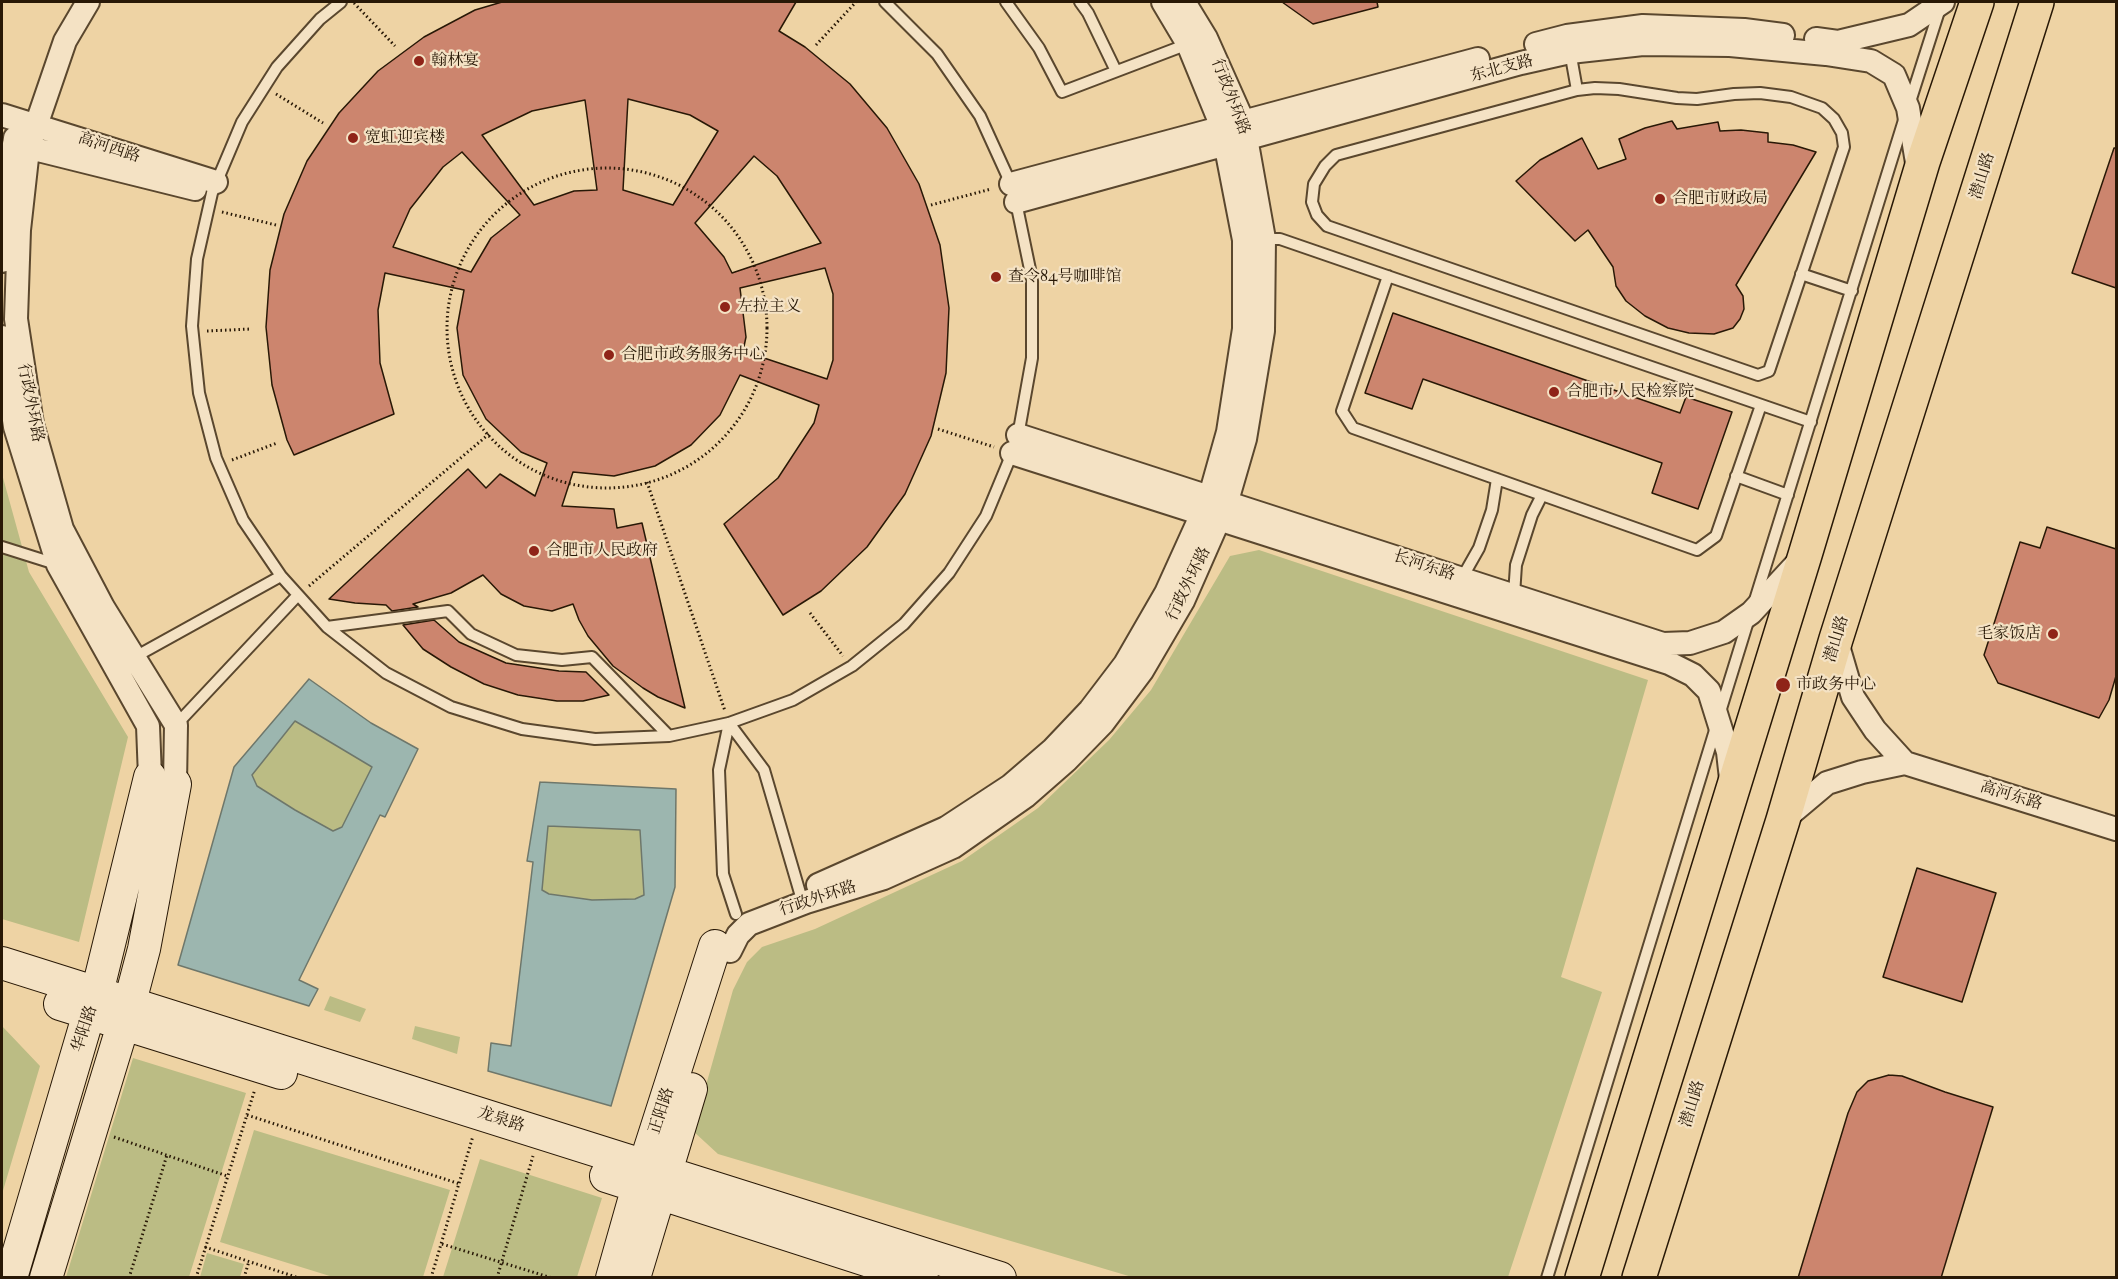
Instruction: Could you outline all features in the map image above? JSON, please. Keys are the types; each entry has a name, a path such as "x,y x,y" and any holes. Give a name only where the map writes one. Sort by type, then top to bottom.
{"main road":[{"name":"潜山路","path":"1639,1278 1783,820 1836,639 2037,2"},
{"path":"2019,59 2060,2"},
{"path":"1582,1278 1732,785 1805,555 1919,176 1962,4"}],"street":[{"name":"行政外环路","path":"2,261 3,221 19,120 55,33 74,2"},
{"name":"行政外环路","path":"19,120 88,2"},
{"name":"行政外环路","path":"1164,2 1235,133"},
{"name":"行政外环路","path":"723,948 749,924 806,902 884,878 953,847 1026,796 1066,761 1103,723 1142,671 1183,601 1215,507 1244,329 1254,239 1235,133 1206,38 1184,2"},
{"name":"东北支路","path":"1013,193 1568,44 1643,26 1744,30 1838,42 1909,25 1962,4"},
{"name":"东北支路","path":"1568,44 1730,45 1871,61 1894,75 1908,108 1919,176"},
{"name":"高河西路","path":"19,120 212,195"},
{"name":"行政外环路","path":"14,145 19,230 16,319 32,424 62,529 133,658 176,725"},
{"name":"高河西路","path":"14,145 212,195"},
{"name":"行政外环路","path":"2,337 15,427 58,565 148,726 162,781"},
{"name":"长河东路","path":"1015,444 1215,507 1670,663 1693,675 1709,691 1728,752 1732,785"},
{"name":"行政外环路","path":"736,914 800,893 878,860 946,828 1010,786 1053,749 1090,710 1125,664 1215,507"},
{"name":"长河东路","path":"1215,507 1462,578 1663,644 1690,643 1724,632 1751,613 1805,555"},
{"path":"1836,639 1853,697 1875,730 1905,763"},
{"path":"46,1278 127,1013 144,949 162,781 176,725"},
{"path":"1783,820 1827,783 1862,772 1905,763"},
{"name":"高河东路","path":"1905,763 2116,829"},
{"name":"华阳路","path":"11,1278 162,781"},
{"path":"723,948 726,927 736,914"},
{"name":"正阳路","path":"612,1278 652,1179 723,948"},
{"name":"龙泉路","path":"2,963 93,1003"},
{"name":"龙泉路","path":"2,986 93,1003 652,1179 1000,1278"},
{"name":"龙泉路","path":"127,1013 262,1068 534,1153 652,1179 922,1278"},
{"name":"正阳路","path":"634,1278 652,1179"}],"lane":[{"path":"341,2 320,19 277,68 242,122 212,195 197,259 193,332 199,393 219,465 243,520 280,576 327,627 386,672 451,707 522,729 595,739 669,736 729,723 793,700 852,666 904,624 950,573 986,516 1015,444 1032,358 1032,279 1013,193 980,116 937,54 885,2"},
{"path":"1006,2 1039,48 1062,92 1188,44"},
{"path":"1080,2 1088,13 1116,72"},
{"path":"1547,1278 1908,108 1962,4"},
{"path":"1568,44 1577,90"},
{"path":"1619,88 1677,98 1697,99 1760,93 1791,97 1822,108 1834,119 1842,133 1844,147 1769,371 1758,375 1327,226 1317,215 1312,202 1314,184 1325,166 1336,155 1577,90 1619,88"},
{"path":"1254,239 1280,239 1811,422"},
{"path":"1801,274 1852,291"},
{"path":"1388,276 1342,411 1353,428 1697,550 1716,536 1761,405"},
{"path":"1736,476 1788,495"},
{"path":"1462,578 1479,548 1492,510 1497,479"},
{"path":"1514,595 1516,565 1532,515 1542,495"},
{"path":"2,547 58,565 88,579"},
{"path":"133,658 280,576"},
{"path":"176,725 298,595"},
{"path":"327,627 447,611 471,634 516,655 562,660 592,657 669,736"},
{"path":"729,723 764,770 800,893"},
{"path":"729,723 719,771 723,874 736,914"}],"path":[{"path":"353,2 395,46"},
{"path":"816,45 856,2"},
{"path":"265,87 323,123"},
{"path":"611,168 643,172 673,182 700,198 724,219 743,243 757,271 766,301 768,332 764,363 755,392 740,419 720,443 696,462 668,476 647,482 607,488 576,485 556,479 519,461 489,434 475,417 459,390 450,359 447,328 450,296 460,266 475,238 495,213 520,194 548,179 579,171 611,168"},
{"path":"931,205 1013,193"},
{"path":"212,195 276,225"},
{"path":"193,332 251,329"},
{"path":"938,429 1015,444"},
{"path":"298,595 489,434"},
{"path":"219,465 277,443"},
{"path":"647,482 729,723"},
{"path":"810,613 852,666"},
{"path":"196,1278 262,1068"},
{"path":"247,1115 460,1184"},
{"path":"92,1130 228,1176"},
{"path":"432,1278 474,1134"},
{"path":"497,1278 534,1153"},
{"path":"129,1278 167,1155"},
{"path":"442,1244 552,1278"},
{"path":"205,1247 299,1278"},
{"path":"244,1278 249,1261"}],"green space":[{"path":"2,474 29,572 128,737 79,942 2,919"},
{"path":"1259,550 1648,680 1561,977 1602,992 1508,1277 1132,1277 718,1154 693,1131 733,990 747,962 762,947 815,929 962,861 1038,808 1109,740 1151,690 1230,556"},
{"path":"295,721 372,767 342,827 332,831 257,786 252,774"},
{"path":"548,826 640,830 645,895 635,899 592,900 549,894 542,890"},
{"path":"330,996 366,1009 360,1022 324,1010"},
{"path":"2,1026 40,1066 2,1194"},
{"path":"415,1026 460,1037 457,1054 412,1039"},
{"path":"133,1058 246,1093 189,1277 66,1277"},
{"path":"254,1130 450,1190 423,1277 333,1277 220,1242"},
{"path":"480,1159 602,1198 577,1277 443,1277"},
{"path":"207,1253 244,1264 240,1277 200,1277"}],"water":[{"path":"309,679 371,723 418,749 385,817 380,815 299,980 318,989 309,1006 178,965 234,767","holes":["295,721 372,767 342,827 333,831 257,786 252,775"]},
{"path":"540,782 676,789 675,887 611,1106 488,1071 491,1043 511,1046 533,862 527,861","holes":["548,826 640,830 644,895 635,899 592,900 549,894 542,890"]}],"building":[{"name":"合肥市政务服务中心","path":"502,2 796,2 779,31 805,47 850,84 887,128 919,184 940,245 949,308 946,373 931,436 905,494 867,547 821,591 783,615 724,524 778,478 814,423 819,405 740,375 720,415 691,445 655,466 614,476 573,472 562,506 614,509 617,528 642,523 685,708 658,697 613,666 588,636 573,604 552,611 524,606 501,594 483,575 451,593 413,604 418,607 392,611 386,605 329,599 468,469 486,488 500,474 535,496 547,463 521,452 486,419 463,375 457,328 464,290 385,273 378,310 380,363 394,414 294,455 287,440 272,385 266,327 270,270 284,214 307,161 339,113 378,71 424,37 475,10","holes":["628,99 690,115 718,131 673,205 623,190","585,100 597,190 574,191 534,205 482,135 532,111","462,152 520,215 491,238 471,272 393,247 410,209 443,167","754,156 777,176 821,243 732,273 724,257 695,223","825,268 833,294 833,360 827,379 743,351 746,337 740,288"]},
{"path":"1282,2 1377,2 1378,7 1313,24"},
{"name":"合肥市财政局","path":"1672,121 1677,129 1718,122 1720,131 1741,130 1768,133 1768,142 1793,145 1816,152 1736,285 1743,296 1744,309 1740,319 1733,328 1714,334 1689,333 1668,328 1645,316 1626,301 1616,286 1613,267 1588,230 1575,241 1516,181 1540,160 1582,138 1598,169 1626,159 1619,139 1645,128"},
{"path":"2114,148 2116,148 2116,288 2072,273"},
{"path":"1393,313 1680,413 1686,397 1732,412 1698,509 1652,493 1662,463 1423,379 1412,409 1365,393"},
{"name":"毛家饭店","path":"2047,527 2116,549 2116,676 2109,700 2099,718 1998,683 1984,655 2020,542 2040,548"},
{"path":"434,620 459,642 506,663 559,671 586,672 609,695 583,701 557,701 518,695 484,684 423,649 403,625"},
{"path":"1917,868 1996,893 1962,1002 1883,977"},
{"path":"1889,1075 1902,1076 1993,1107 1941,1278 1798,1278 1848,1113 1857,1092 1868,1081"}],"place":[{"name":"翰林宴","path":"419,61"},
{"name":"宽虹迎宾楼","path":"353,138"},
{"name":"合肥市财政局","path":"1660,199"},
{"name":"查令84号咖啡馆","path":"996,277"},
{"name":"左拉主义","path":"725,307"},
{"name":"合肥市政务服务中心","path":"609,355"},
{"name":"合肥市人民检察院","path":"1554,392"},
{"name":"合肥市人民政府","path":"534,551"},
{"name":"毛家饭店","path":"2053,634"},
{"name":"市政务中心","path":"1783,685"}]}
